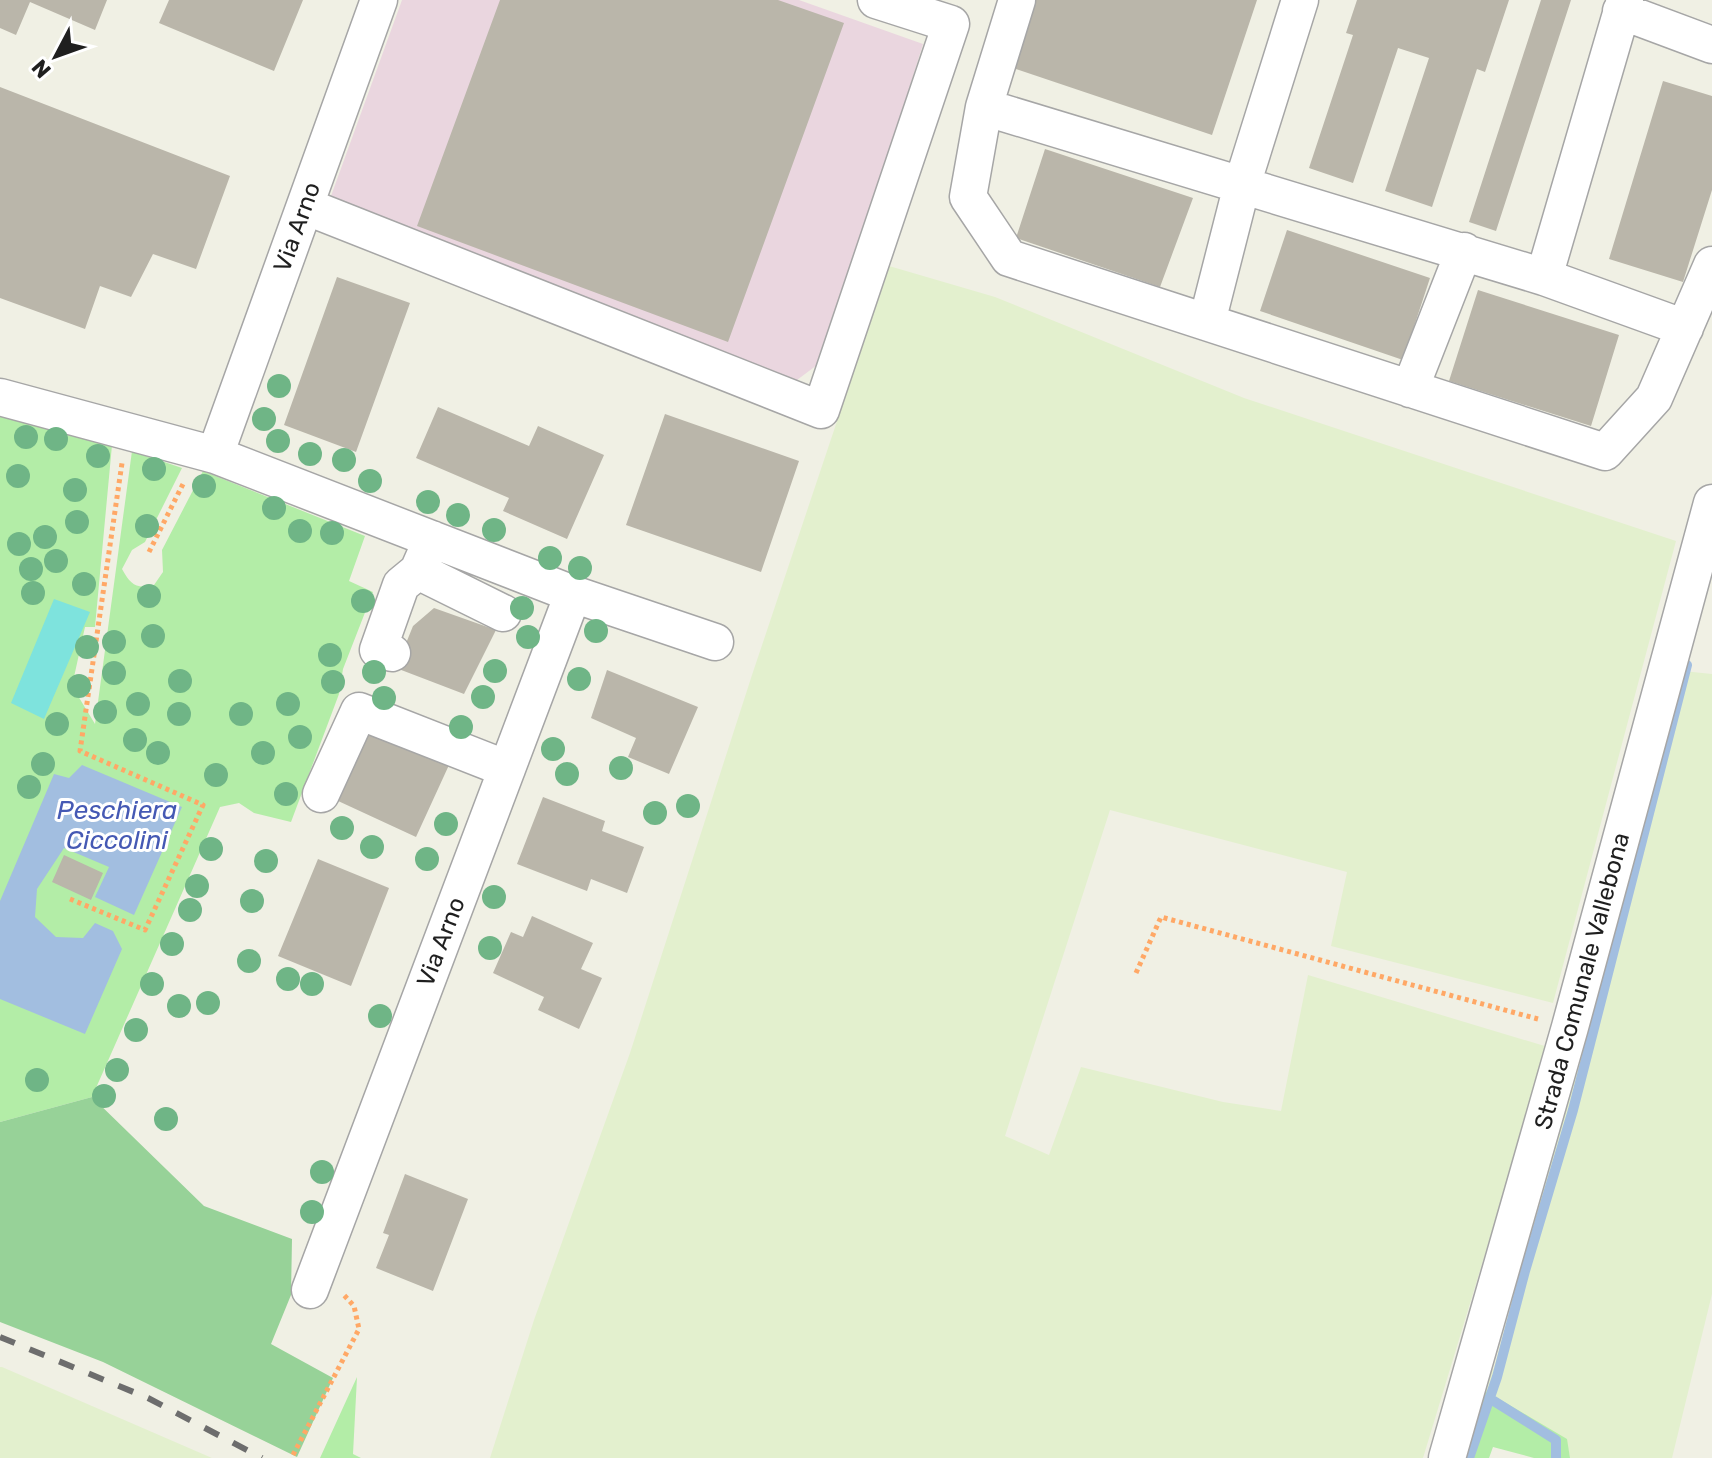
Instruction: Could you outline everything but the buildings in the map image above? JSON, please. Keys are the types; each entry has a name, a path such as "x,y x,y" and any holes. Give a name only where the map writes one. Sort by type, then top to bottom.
{"street":[{"name":"Via Arno","path":"207,454 305,206 379,0"},
{"path":"305,206 821,410 951,24 876,0"},
{"path":"1017,0 984,107 968,197 1009,258 1605,452 1654,398 1712,265"},
{"path":"1207,322 1242,185 1300,0"},
{"path":"1544,277 1623,5 1712,45"},
{"path":"984,107 1464,251 1685,328"},
{"path":"1410,389 1464,251"},
{"path":"0,397 207,454 425,555 573,594 715,642"},
{"name":"Strada Comunale Vallebona","path":"1447,1458 1570,1027 1712,503"},
{"path":"425,555 503,613"},
{"path":"392,653 378,650 401,585 425,555"},
{"name":"Via Arno","path":"310,1290 573,594"},
{"path":"321,794 359,711 507,769"}],"path":[{"path":"70,899 145,930 203,805 80,751 126,432"},
{"path":"149,552 207,454"},
{"path":"1136,973 1161,917 1570,1027"},
{"path":"293,1455 359,1329 354,1306 345,1294 310,1290"}],"shaded area":[{"path":"402,0 799,0 923,44 825,359 789,386 613,310 331,196"},
{"path":"54,599 90,612 44,719 11,703"}],"green space":[{"path":"889,266 995,297 1244,398 1676,541 1553,1003 1331,946 1347,872 1110,810 1005,1136 1049,1155 1081,1067 1223,1102 1281,1111 1308,975 1548,1047 1423,1458 490,1458 534,1320 630,1053"},
{"path":"0,412 112,445 95,627 85,627 72,686 95,724 132,451 182,468 145,542 132,550 122,569 135,584 154,585 163,572 162,550 203,471 365,536 349,581 373,592 291,822 254,813 239,803 220,807 92,1097 0,1122"},
{"path":"1683,671 1712,674 1712,1294 1672,1458 1570,1458 1566,1439 1484,1390 1494,1367"},
{"path":"92,1097 204,1206 292,1239 291,1295 271,1344 333,1378 297,1457 103,1362 0,1322 0,1122"},
{"path":"2,1367 212,1458 0,1458"},
{"path":"357,1377 353,1454 361,1458 320,1458"},
{"path":"1484,1390 1567,1439 1570,1458 1534,1458 1493,1447 1489,1458 1463,1458"}],"water":[{"name":"Peschiera Ciccolini","path":"82,765 182,807 134,915 95,897 109,867 64,848 37,889 35,917 56,937 83,938 95,923 113,931 122,949 85,1034 0,999 0,901 54,774 69,778"}],"waterway":[{"path":"1469,1458 1497,1377 1573,1110 1687,665"},
{"path":"1489,1398 1556,1440 1556,1458"}],"railway":[{"path":"0,1337 148,1398 262,1458"}]}
